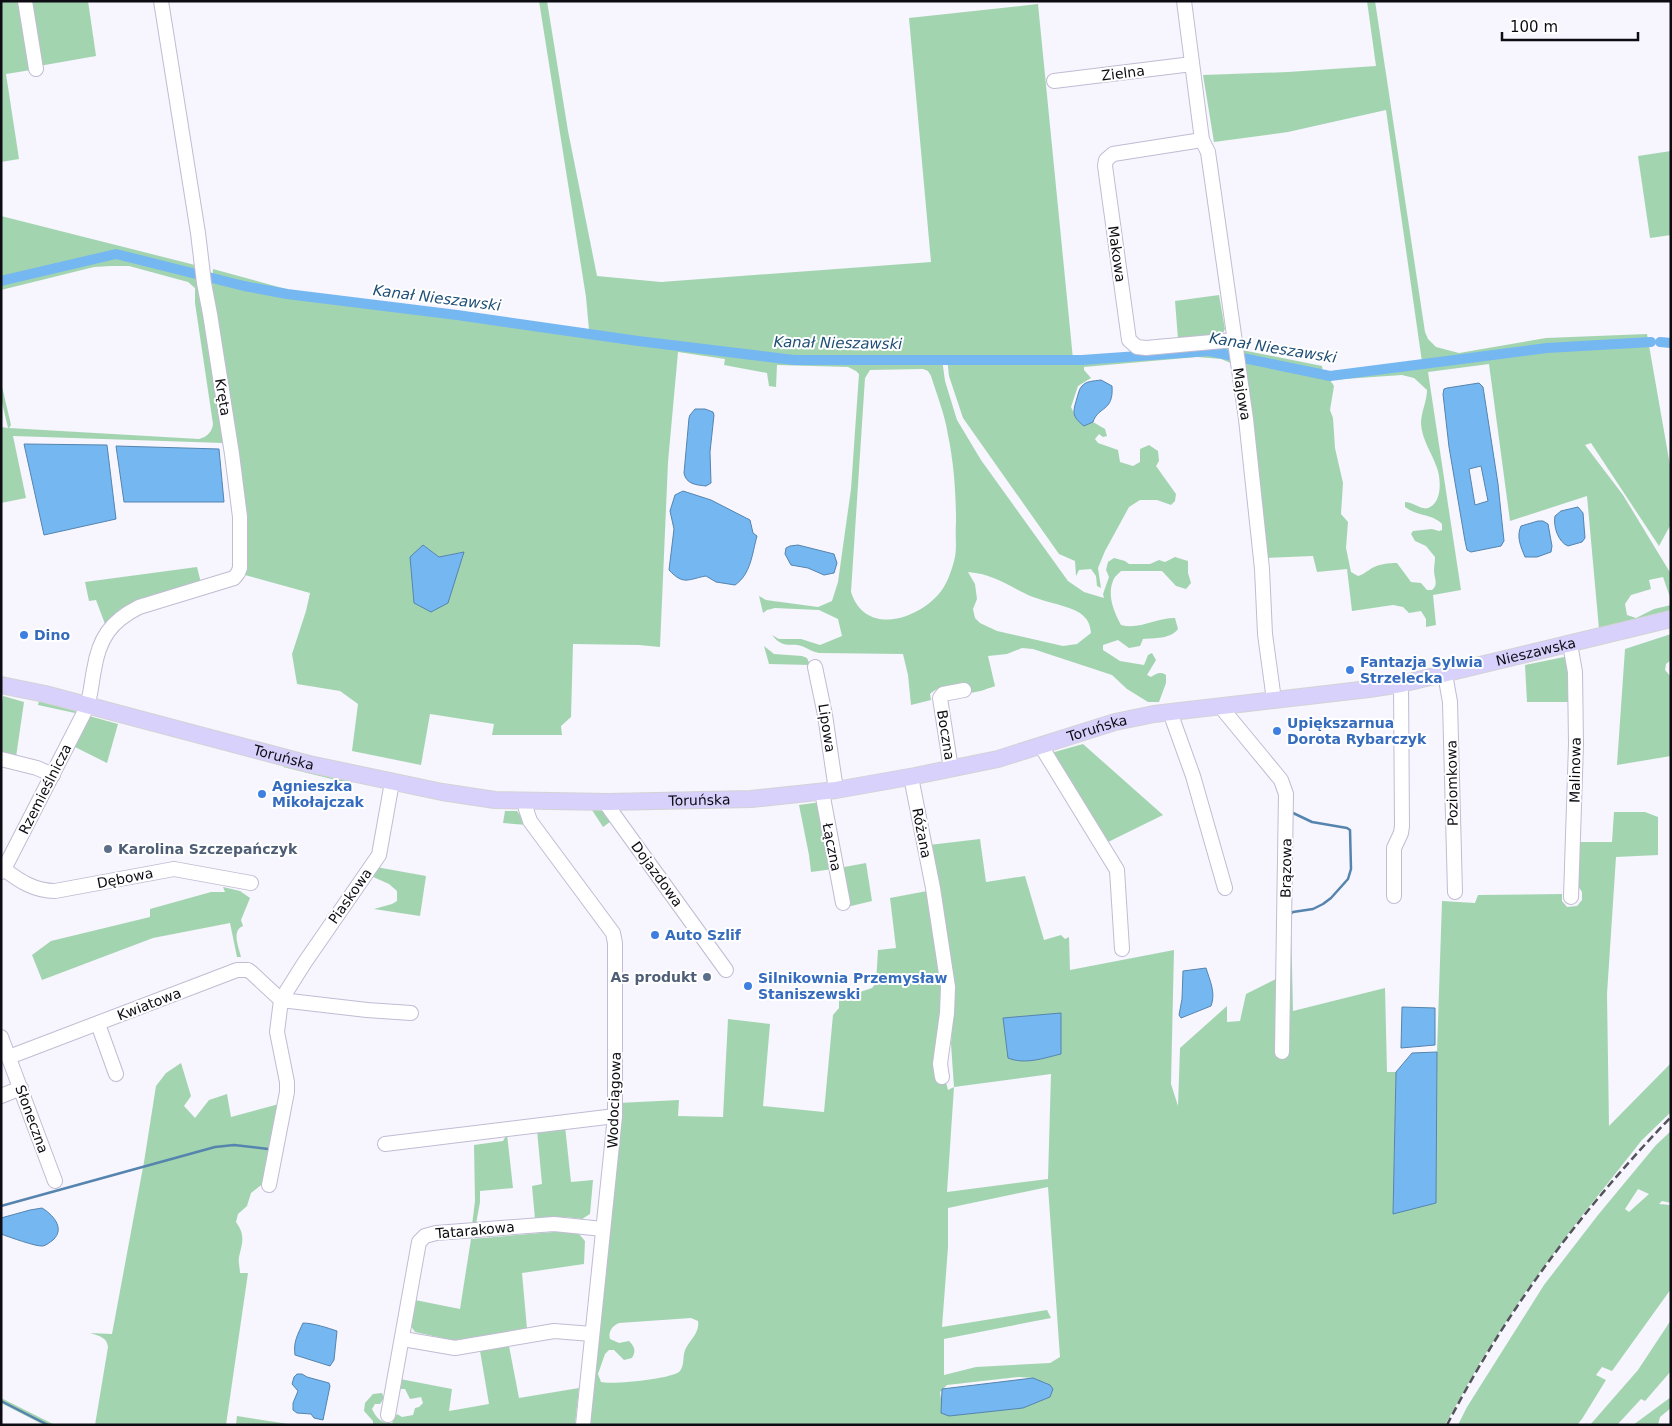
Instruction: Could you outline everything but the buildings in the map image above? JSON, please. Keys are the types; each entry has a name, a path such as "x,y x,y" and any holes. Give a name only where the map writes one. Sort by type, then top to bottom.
{"main road":[{"name":"Nieszawska","path":"1401,684 1671,619"},
{"name":"Toruńska","path":"1,685 30,690 309,764 392,782 477,798 525,801 608,802 751,799 829,791 998,759 1114,722 1170,712 1401,684"}],"street":[{"path":"25,1 36,69"},
{"name":"Kręta","path":"88,705 97,655 103,640 115,622 139,606 234,578 240,568 240,517 161,1"},
{"name":"Majowa","path":"1184,1 1202,140 1208,152 1250,454 1262,569 1265,634 1274,700"},
{"name":"Zielna","path":"1054,81 1192,64"},
{"name":"Makowa","path":"1202,140 1113,154 1106,160 1105,166 1129,340 1137,348 1236,352"},
{"name":"Malinowa","path":"1570,644 1575,672 1576,744 1571,897"},
{"name":"Lipowa","path":"815,667 825,715 829,791"},
{"name":"Poziomkowa","path":"1445,674 1450,702 1455,892"},
{"path":"1394,896 1394,848 1402,826 1401,684"},
{"name":"Boczna","path":"951,769 940,698 943,694 964,690"},
{"name":"Rzemieślnicza","path":"4,866 88,705"},
{"name":"Brązowa","path":"1220,706 1281,780 1286,794 1282,1052"},
{"path":"1170,712 1193,776 1225,888"},
{"path":"1041,746 1117,870 1122,949"},
{"path":"1,759 37,768 53,775"},
{"name":"Różana","path":"911,777 933,888 948,986 947,1013 940,1064 942,1077"},
{"name":"Piaskowa","path":"269,1186 287,1092 287,1082 277,1032 281,1000 379,855 392,782"},
{"name":"Łączna","path":"829,791 843,903"},
{"name":"Wodociągowa","path":"525,801 530,821 614,934 615,943 615,1116 584,1425"},
{"name":"Dojazdowa","path":"608,802 609,808 726,970"},
{"name":"Dębowa","path":"4,866 16,878 41,890 48,891 64,890 174,869 251,883"},
{"name":"Kwiatowa","path":"9,1057 241,970 248,970 252,973 281,1000"},
{"path":"281,1000 366,1010 412,1013"},
{"path":"98,1024 116,1074"},
{"name":"Słoneczna","path":"1,1037 56,1181"},
{"path":"1,1096 21,1088"},
{"path":"385,1144 615,1116"},
{"name":"Tatarakowa","path":"388,1415 419,1242 425,1236 436,1233 554,1224 603,1229"},
{"path":"403,1339 455,1348 554,1331 592,1334"}],"green space":[{"path":"1,1 20,1 31,70 6,74 19,159 1,162"},
{"path":"30,1 88,1 96,56 39,66"},
{"path":"539,1 547,1 568,131 597,276 661,282 931,262 909,18 1038,4 1073,359 1226,345 1230,347 1233,364 1221,359 1197,357 1084,367 1084,370 1091,378 1078,386 1071,407 1077,420 1084,426 1093,422 1105,429 1107,436 1103,437 1099,434 1095,439 1098,443 1118,450 1120,462 1133,466 1140,462 1140,449 1149,445 1158,451 1159,461 1156,466 1176,494 1175,501 1171,505 1157,500 1140,500 1129,507 1098,568 1101,588 1097,586 1096,576 1091,569 1079,570 1076,576 1075,561 1059,554 963,418 949,376 947,358 942,359 945,381 957,420 981,460 1068,581 1084,592 1104,598 1103,594 1109,577 1106,570 1108,562 1114,558 1129,564 1150,564 1159,560 1165,562 1175,557 1188,561 1188,573 1191,583 1186,589 1176,586 1162,571 1121,571 1114,578 1111,587 1112,604 1121,625 1134,626 1175,618 1178,629 1171,635 1143,639 1140,646 1129,648 1118,640 1103,645 1103,650 1120,661 1144,665 1148,655 1152,653 1156,660 1147,675 1151,677 1160,673 1166,675 1166,683 1159,702 1148,702 1127,689 1112,675 1033,649 1022,648 1007,654 988,656 995,686 978,692 968,693 943,688 930,694 931,700 911,705 908,675 903,654 819,653 799,645 781,643 772,635 779,639 801,639 820,645 842,636 838,619 819,610 775,608 763,613 759,596 766,600 818,607 832,601 838,582 851,489 859,374 848,367 777,365 776,387 769,386 767,373 724,365 725,359 678,352 668,462 660,647 573,644 571,717 561,726 562,735 492,735 494,724 430,714 421,765 352,751 358,704 340,691 297,684 292,654 310,593 245,575 247,548 245,511 212,284 213,269 293,291 460,311 589,330 586,297","holes":["923,369 928,371 931,376 941,405 950,446 956,501 955,557 944,587 928,604 904,617 878,619 867,614 858,606 851,592 865,378 870,370","423,545 439,557 463,552 414,603","968,572 986,575 1033,597 1064,606 1080,613 1087,620 1091,633 1077,644 1063,646 997,631 980,623 975,618 973,609 977,599 975,584"]},
{"path":"1367,1 1375,1 1425,332 1428,339 1436,347 1459,353 1546,338 1647,334 1671,471 1671,524 1659,546 1591,443 1585,445 1623,495 1671,574 1671,600 1663,577 1649,580 1651,589 1631,595 1625,604 1627,615 1636,618 1654,609 1671,605 1671,615 1599,629 1587,496 1510,521 1489,364 1428,372 1461,590 1433,595 1436,625 1426,627 1426,619 1421,611 1409,613 1403,607 1393,605 1352,611 1347,569 1317,572 1313,556 1265,558 1242,350 1322,366 1323,372 1422,362 1386,110 1288,132 1214,142 1203,75 1376,66","holes":["1402,375 1414,378 1427,390 1421,424 1423,436 1435,462 1440,489 1437,500 1430,507 1421,508 1412,503 1405,502 1405,507 1434,518 1442,524 1442,530 1439,531 1432,529 1413,531 1411,534 1415,541 1426,546 1435,557 1436,583 1432,590 1427,590 1421,583 1411,582 1397,563 1378,566 1358,576 1351,572 1346,548 1348,522 1341,514 1343,483 1335,448 1333,418 1330,410 1334,386 1330,380"]},
{"path":"1671,151 1671,235 1650,238 1638,156"},
{"path":"1,216 195,265 205,302 223,443 13,436 26,498 1,503 1,427 8,428 1,398 1,382 11,425 9,428 199,439 209,434 213,424 195,303 195,288 188,282 129,266 111,266 94,267 1,290"},
{"path":"1219,295 1225,329 1221,337 1178,339 1175,301"},
{"path":"197,567 201,583 120,609 105,624 96,600 89,601 85,582"},
{"path":"1671,634 1671,660 1666,664 1665,670 1671,677 1671,756 1617,765 1625,649"},
{"path":"764,646 774,654 807,658 810,665 769,664"},
{"path":"1569,656 1571,702 1527,702 1525,665"},
{"path":"3,696 24,702 16,757 1,754"},
{"path":"39,701 76,710 78,718 75,713 38,705"},
{"path":"89,716 118,724 107,763 73,746"},
{"path":"1083,744 1163,815 1104,844 1051,753"},
{"path":"283,767 352,782 352,784"},
{"path":"821,802 833,869 811,872 799,805"},
{"path":"592,810 605,810 614,819 603,827"},
{"path":"505,811 517,811 527,825 503,823"},
{"path":"1614,812 1645,812 1658,817 1658,855 1616,857 1607,994 1609,1126 1671,1063 1671,1112 1642,1140 1577,1222 1526,1291 1482,1359 1445,1425 587,1425 618,1103 679,1100 678,1116 723,1117 728,1019 770,1024 763,1106 824,1112 833,1015 839,1008 839,999 872,988 876,983 878,950 896,948 890,898 927,891 941,991 945,1079 948,1090 954,1087 951,1044 954,1000 929,845 980,839 986,882 1025,876 1044,940 1061,935 1065,939 1069,937 1070,970 1174,950 1171,1084 1178,1106 1180,1048 1227,1006 1227,1022 1240,1021 1246,994 1278,978 1280,922 1291,922 1293,1011 1385,988 1387,1072 1396,1072 1393,1213 1436,1203 1437,1052 1442,901 1475,903 1478,895 1562,894 1562,901 1567,907 1577,906 1582,900 1582,892 1576,883 1578,842 1612,842","holes":["1051,1074 1048,1179 947,1192 954,1087","1048,1187 1060,1357 1050,1363 976,1367 944,1375 944,1339 1051,1318 1047,1310 942,1327 948,1247 948,1208","691,1318 698,1321 696,1332 685,1351 680,1371 666,1377 642,1381 601,1382 598,1374 605,1354 609,1350 614,1350 624,1360 632,1358 634,1353 634,1347 629,1341 619,1343 610,1339 611,1330 619,1323","1019,1377 1033,1378 943,1412 940,1392 947,1385"]},
{"path":"866,863 872,901 847,907 839,868"},
{"path":"376,867 426,876 420,916 374,909 397,901 397,891 389,884 371,876"},
{"path":"223,887 240,891 250,898 241,920 243,926 237,932 241,957 237,957 230,923 153,938 42,980 32,955 51,941 150,917 150,909 211,892 225,892"},
{"path":"181,1063 191,1096 184,1106 195,1118 209,1100 227,1094 231,1117 279,1104 265,1182 251,1193 247,1206 238,1214 236,1222 242,1236 239,1259 240,1273 248,1273 226,1425 95,1425 108,1347 104,1339 90,1333 112,1334 156,1086 166,1073"},
{"path":"565,1126 571,1182 593,1180 590,1214 582,1219 565,1217 535,1219 532,1186 542,1184 537,1130"},
{"path":"1671,1131 1671,1203 1662,1201 1659,1204 1671,1205 1671,1289 1612,1371 1602,1367 1596,1375 1606,1380 1582,1419 1577,1425 1458,1425 1467,1407 1544,1285 1598,1215 1656,1145","holes":["1638,1189 1649,1194 1629,1212 1625,1209"]},
{"path":"507,1134 513,1188 480,1191 476,1224 472,1225 475,1201 474,1145 503,1141"},
{"path":"565,1231 579,1234 585,1241 584,1264 522,1273 527,1329 456,1341 415,1332 410,1325 415,1300 460,1309 471,1239"},
{"path":"1671,1320 1671,1371 1645,1401 1641,1399 1617,1425 1590,1425 1638,1370"},
{"path":"509,1346 519,1398 579,1388 575,1425 373,1425 373,1421 364,1411 365,1403 373,1394 382,1393 384,1398 380,1404 375,1404 372,1409 380,1420 392,1423 397,1414 402,1417 413,1415 415,1408 423,1403 421,1397 410,1399 405,1389 398,1389 400,1379 452,1389 449,1411 489,1404 480,1351"},
{"path":"1671,1397 1671,1408 1660,1417 1658,1425 1633,1425"},
{"path":"1,1398 55,1425 44,1425 1,1403"},
{"path":"237,1416 295,1425 236,1425"}],"water":[{"path":"1101,380 1112,386 1111,400 1098,413 1093,422 1084,426 1074,414 1079,390 1086,383"},
{"path":"1479,383 1483,387 1498,484 1504,541 1501,546 1471,552 1467,550 1449,447 1443,394 1444,389","holes":["1481,466 1488,501 1475,505 1469,469"]},
{"path":"695,409 705,409 713,412 714,415 710,452 711,483 706,486 689,482 684,473 689,418"},
{"path":"24,444 107,445 116,519 44,535"},
{"path":"116,446 219,449 224,502 124,502"},
{"path":"683,491 711,500 750,520 753,533 757,536 748,569 735,585 716,582 706,576 683,580 669,570 674,529 670,511 675,495"},
{"path":"1578,507 1583,513 1585,538 1582,542 1568,546 1561,541 1557,533 1555,516 1561,511"},
{"path":"1538,521 1548,524 1552,546 1551,552 1537,557 1525,557 1519,538 1521,526"},
{"path":"423,545 439,557 464,552 448,603 431,612 414,603 410,557"},
{"path":"798,545 834,554 837,563 834,573 824,575 808,568 791,565 785,554 786,548"},
{"path":"1206,968 1213,992 1211,1006 1181,1018 1179,1015 1182,999 1183,971"},
{"path":"1402,1007 1435,1008 1435,1045 1401,1048"},
{"path":"1061,1013 1061,1054 1028,1061 1008,1058 1003,1018"},
{"path":"1437,1052 1436,1203 1393,1214 1396,1072 1412,1053"},
{"path":"42,1208 50,1214 58,1226 57,1235 47,1244 43,1246 35,1245 1,1234 1,1218"},
{"path":"303,1323 337,1331 334,1360 330,1366 295,1355 295,1342"},
{"path":"297,1374 329,1383 323,1420 314,1418 311,1414 297,1413 293,1410 293,1403 298,1391 292,1384"},
{"path":"1033,1378 1050,1385 1053,1389 1050,1397 1023,1408 949,1416 941,1413 942,1389"}],"waterway":[{"name":"Kanał Nieszawski","path":"1,281 116,254 244,286 287,294 794,360 1082,360 1209,351 1330,376 1547,348 1651,342"},
{"name":"Kanał Nieszawski","path":"1660,342 1671,343"},
{"path":"1289,915 1293,912 1313,909 1323,904 1348,879 1351,869 1350,830 1312,822 1291,812"},
{"path":"1,1206 215,1147 234,1145 268,1149"},
{"path":"1,1401 48,1425"}],"railway":[{"path":"1447,1425 1494,1342 1548,1263 1607,1188 1671,1117"}],"place":[{"name":"Dino","path":"24,635"},
{"name":"Fantazja Sylwia Strzelecka","path":"1350,670"},
{"name":"Upiększarnua Dorota Rybarczyk","path":"1277,731"},
{"name":"Agnieszka Mikołajczak","path":"262,794"},
{"name":"Karolina Szczepańczyk","path":"108,849"},
{"name":"Auto Szlif","path":"655,935"},
{"name":"As produkt","path":"707,977"},
{"name":"Silnikownia Przemysław Staniszewski","path":"748,986"}]}
